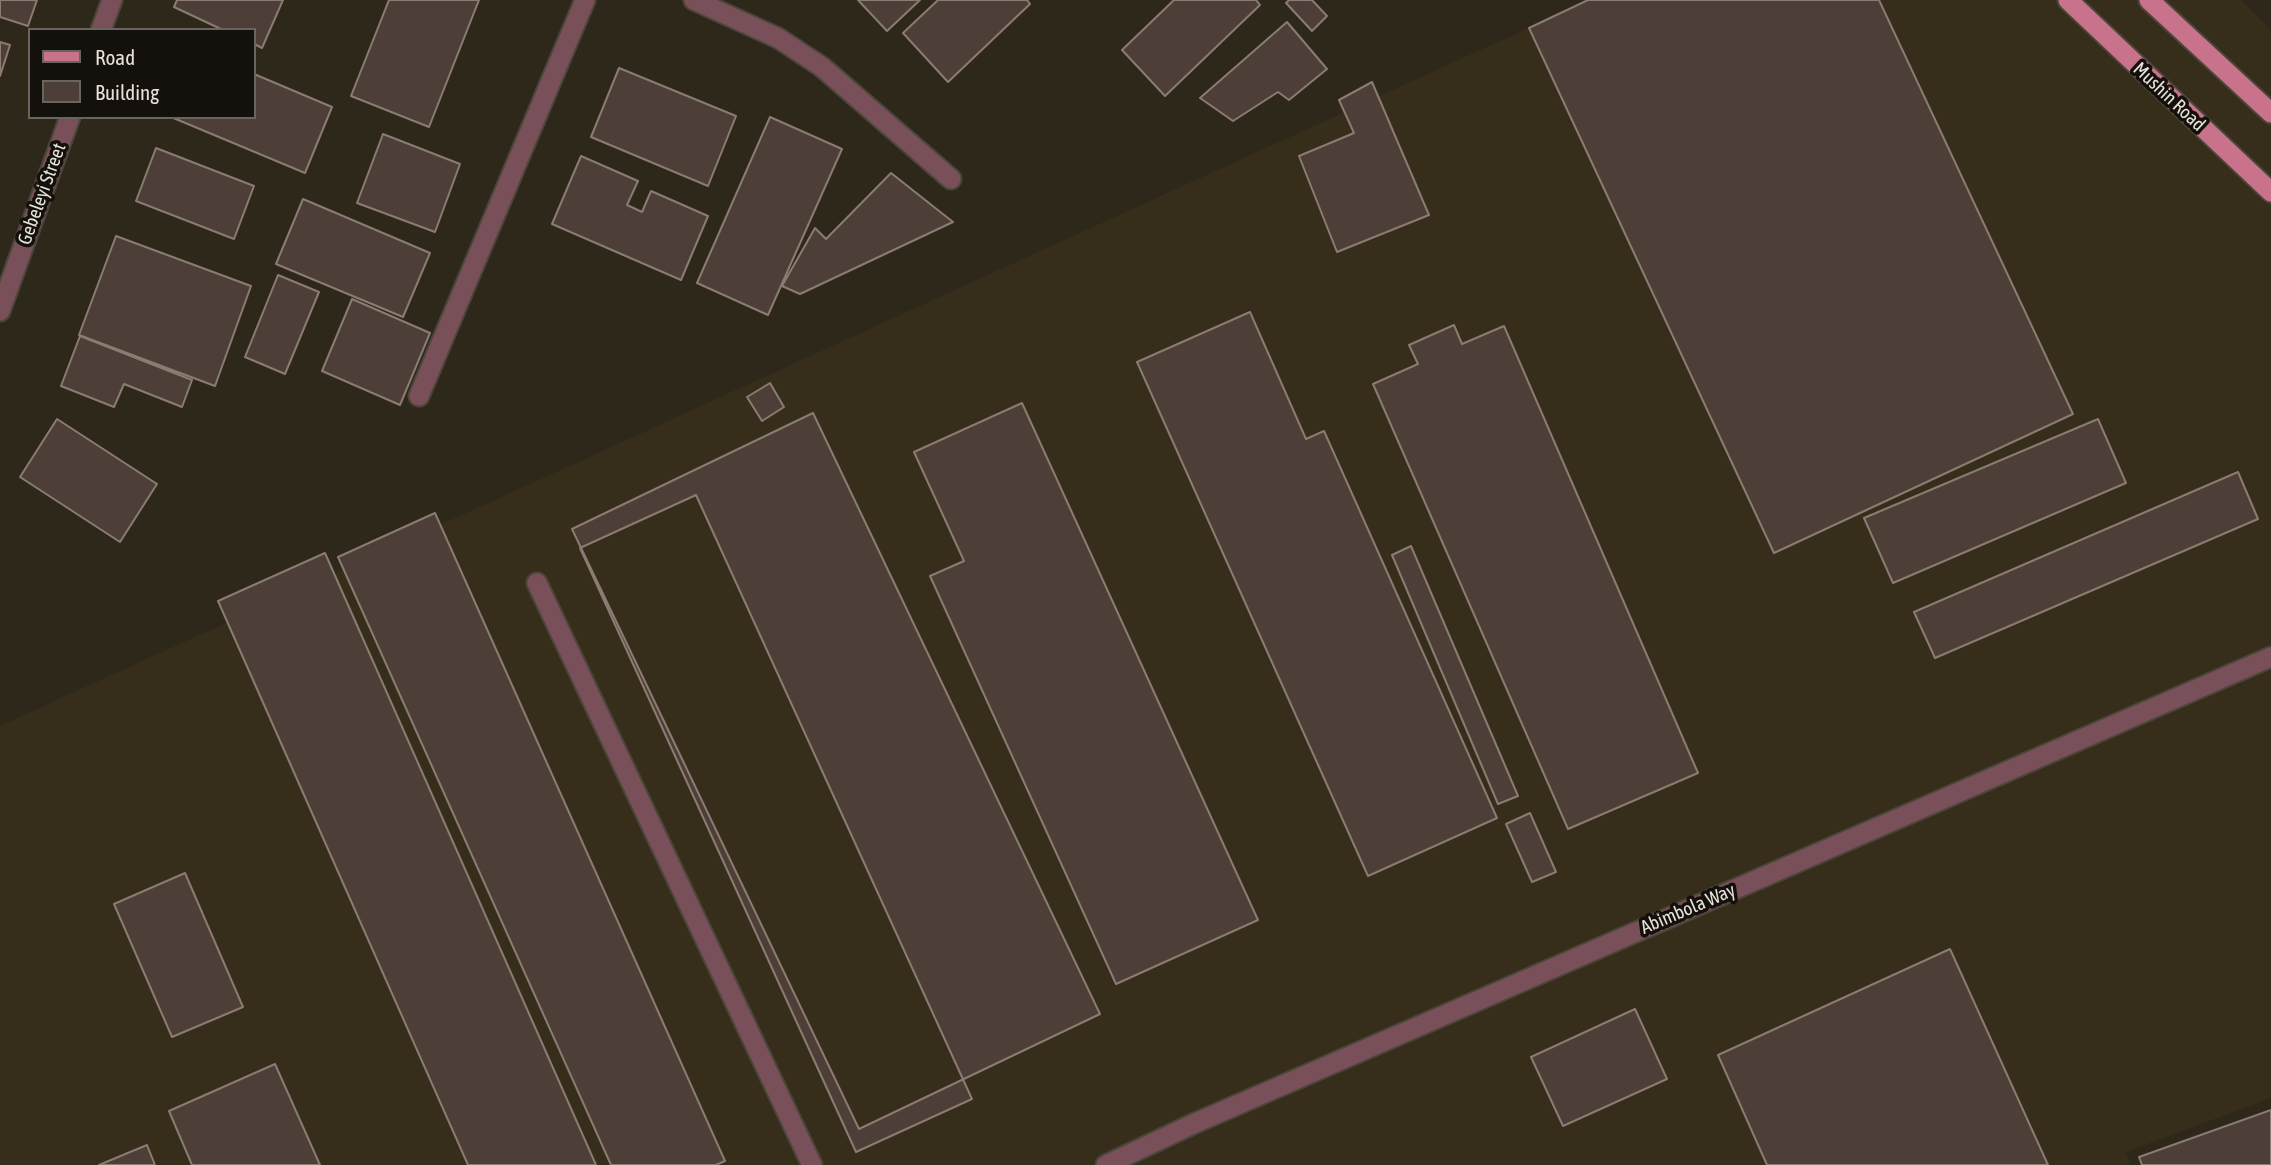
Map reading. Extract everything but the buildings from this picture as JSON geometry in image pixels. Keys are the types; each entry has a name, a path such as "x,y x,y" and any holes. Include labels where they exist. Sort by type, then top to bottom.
{"main road":[{"name":"Mushin Road","path":"2068,0 2271,192"},
{"path":"2149,0 2271,113"}],"street":[{"path":"102,28 112,0"},
{"path":"419,396 585,0"},
{"path":"694,0 778,38 822,67 951,179"},
{"name":"Gebeleyi Street","path":"0,311 69,119"},
{"path":"537,583 812,1165"},
{"name":"Abimbola Way","path":"1106,1165 1206,1118 2271,657"}],"shaded area":[{"path":"1590,0 2241,0 2271,30 2271,1098 2126,1152 2131,1165 0,1165 0,726"}]}
